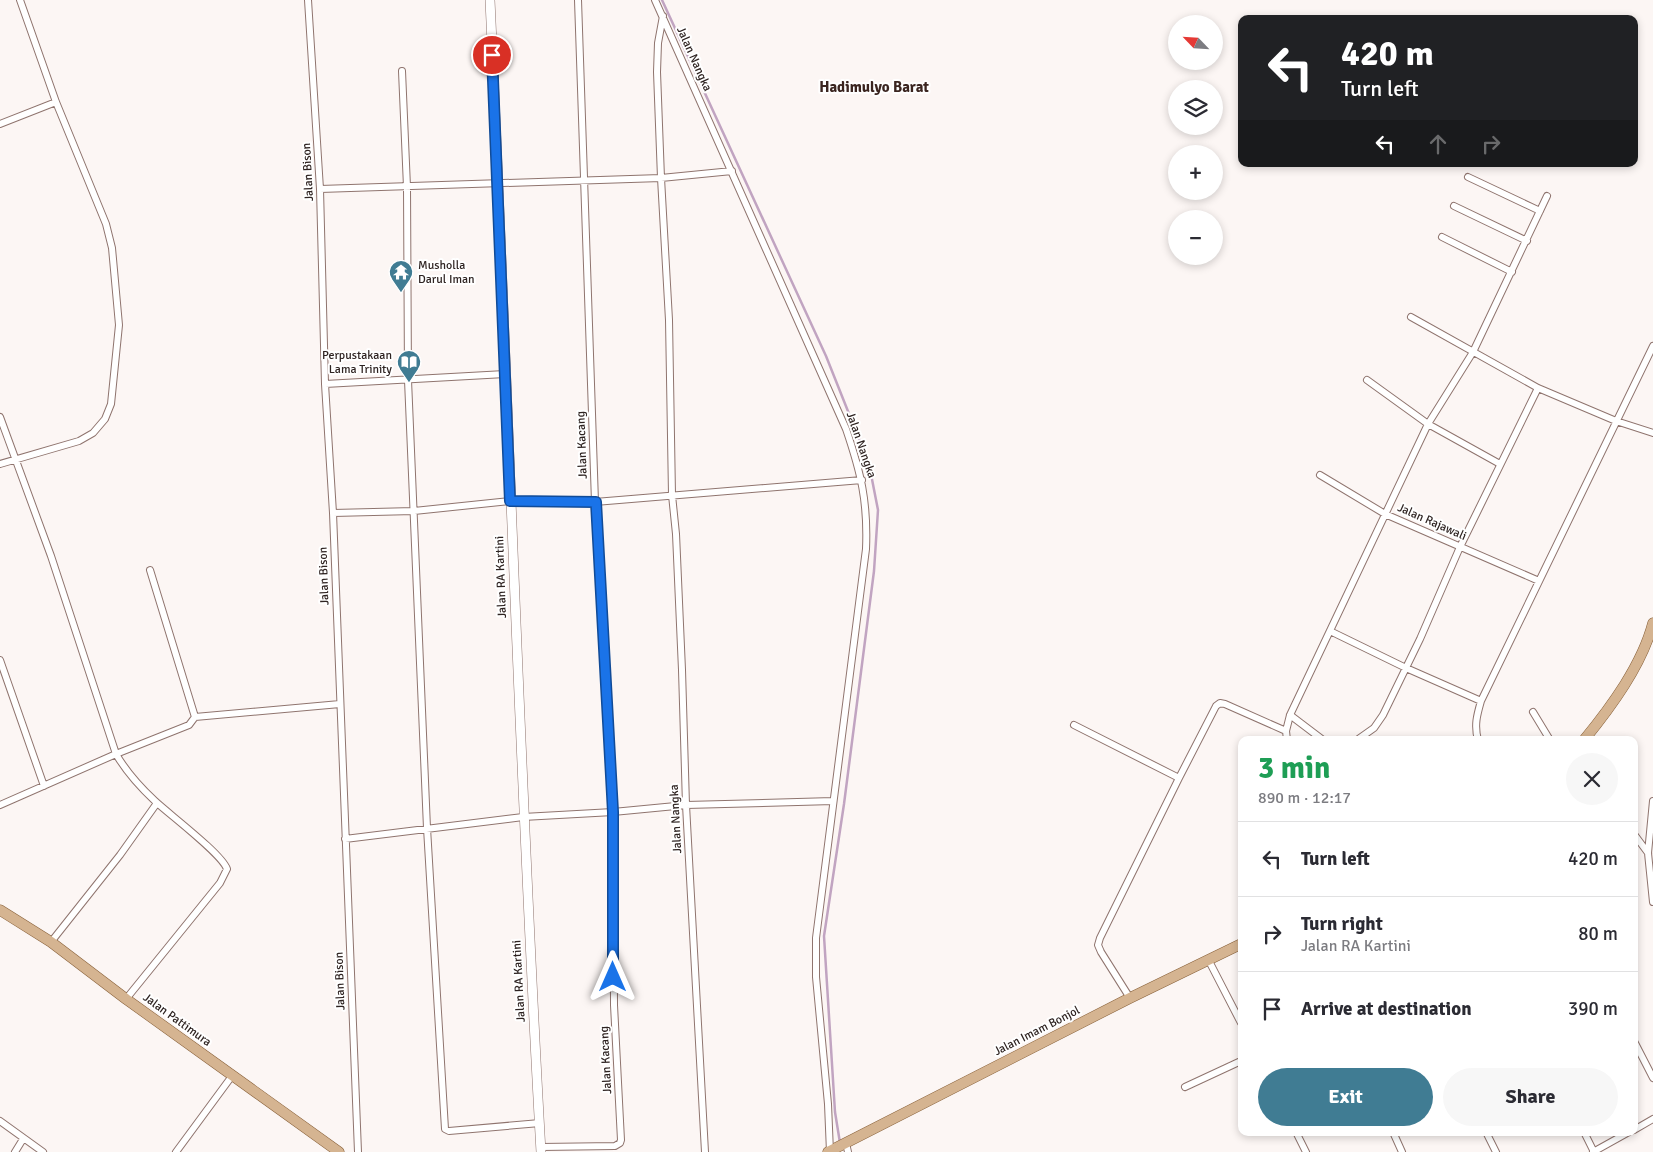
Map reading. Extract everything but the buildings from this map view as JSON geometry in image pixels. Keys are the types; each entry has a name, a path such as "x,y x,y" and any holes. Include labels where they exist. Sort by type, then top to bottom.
{"main road":[{"name":"Jalan RA Kartini","path":"490,0 523,817 541,1150"},
{"path":"1587,736 1616,698 1642,650 1653,623"},
{"name":"Jalan Pattimura","path":"0,912 51,942 126,999 334,1150"},
{"name":"Jalan Imam Bonjol","path":"846,1146 1130,998 1238,946"},
{"path":"829,1152 846,1146"}],"street":[{"path":"0,464 79,441 93,433 105,419 111,404 119,325 112,248 106,224 56,102 20,0"},
{"name":"Jalan Bison","path":"306,0 320,189 325,384 333,513 358,1152"},
{"name":"Jalan Kacang","path":"541,1150 615,1146 621,1140 614,1005 613,812 596,502 578,0"},
{"path":"655,0 663,16"},
{"name":"Jalan Nangka","path":"663,16 846,429 862,480 866,508 866,549 816,938 816,977 828,1104 829,1152"},
{"name":"Jalan Nangka","path":"663,16 658,43 658,62 661,178 669,320 672,495 676,534 686,805 705,1152"},
{"path":"402,71 407,187 408,380 426,828 445,1129 449,1131 540,1123"},
{"path":"0,124 56,102"},
{"path":"320,189 661,178 732,171"},
{"path":"1468,177 1540,211"},
{"path":"1287,736 1290,715 1428,424 1473,352 1548,196"},
{"path":"1454,206 1526,241"},
{"path":"1442,238 1512,272"},
{"path":"1411,317 1538,388 1616,421 1653,433"},
{"path":"1477,736 1475,725 1481,702 1653,346"},
{"path":"325,384 505,374"},
{"path":"1367,380 1428,424 1500,464"},
{"path":"1362,736 1378,723 1406,668 1460,547 1538,388"},
{"path":"0,417 51,556 116,754 134,780 226,864 227,869 220,883 126,999"},
{"name":"Jalan Rajawali","path":"1320,475 1386,514 1539,581"},
{"path":"333,513 414,511 510,501 596,502 672,495 749,491 862,480"},
{"path":"150,570 195,717"},
{"path":"1330,631 1481,702"},
{"path":"0,660 44,786"},
{"path":"1130,998 1101,952 1099,941 1102,930 1216,706 1220,703 1225,704 1286,731"},
{"path":"0,805 116,754 189,725 195,717 340,704"},
{"path":"1533,712 1548,736"},
{"path":"1290,715 1318,736"},
{"path":"1074,725 1179,778"},
{"path":"345,839 523,817 613,812 686,805 834,801"},
{"path":"1653,801 1648,853 1653,902"},
{"path":"51,942 120,855 156,802"},
{"path":"1638,839 1648,853"},
{"path":"1209,961 1238,1017"},
{"path":"1638,1049 1653,1078"},
{"path":"1185,1087 1238,1063"},
{"path":"176,1152 232,1076"},
{"path":"1638,1128 1653,1119"},
{"path":"0,1121 43,1152"},
{"path":"1298,1136 1306,1152"},
{"path":"1395,1136 1402,1152"},
{"path":"1488,1136 1496,1152"},
{"path":"1586,1136 1594,1152 1621,1136"},
{"path":"15,1152 24,1138"}],"waterway":[{"path":"662,0 826,356 869,464 878,510 874,571 844,804 824,936 835,1112 840,1143"}],"place":[{"name":"Musholla Darul Iman","path":"401,293"},
{"name":"Perpustakaan Lama Trinity","path":"409,383"}],"district":[{"name":"Hadimulyo Barat","path":"874,87"}],"route":[{"path":"492,55 510,501 596,502 613,812 613,977"}]}
